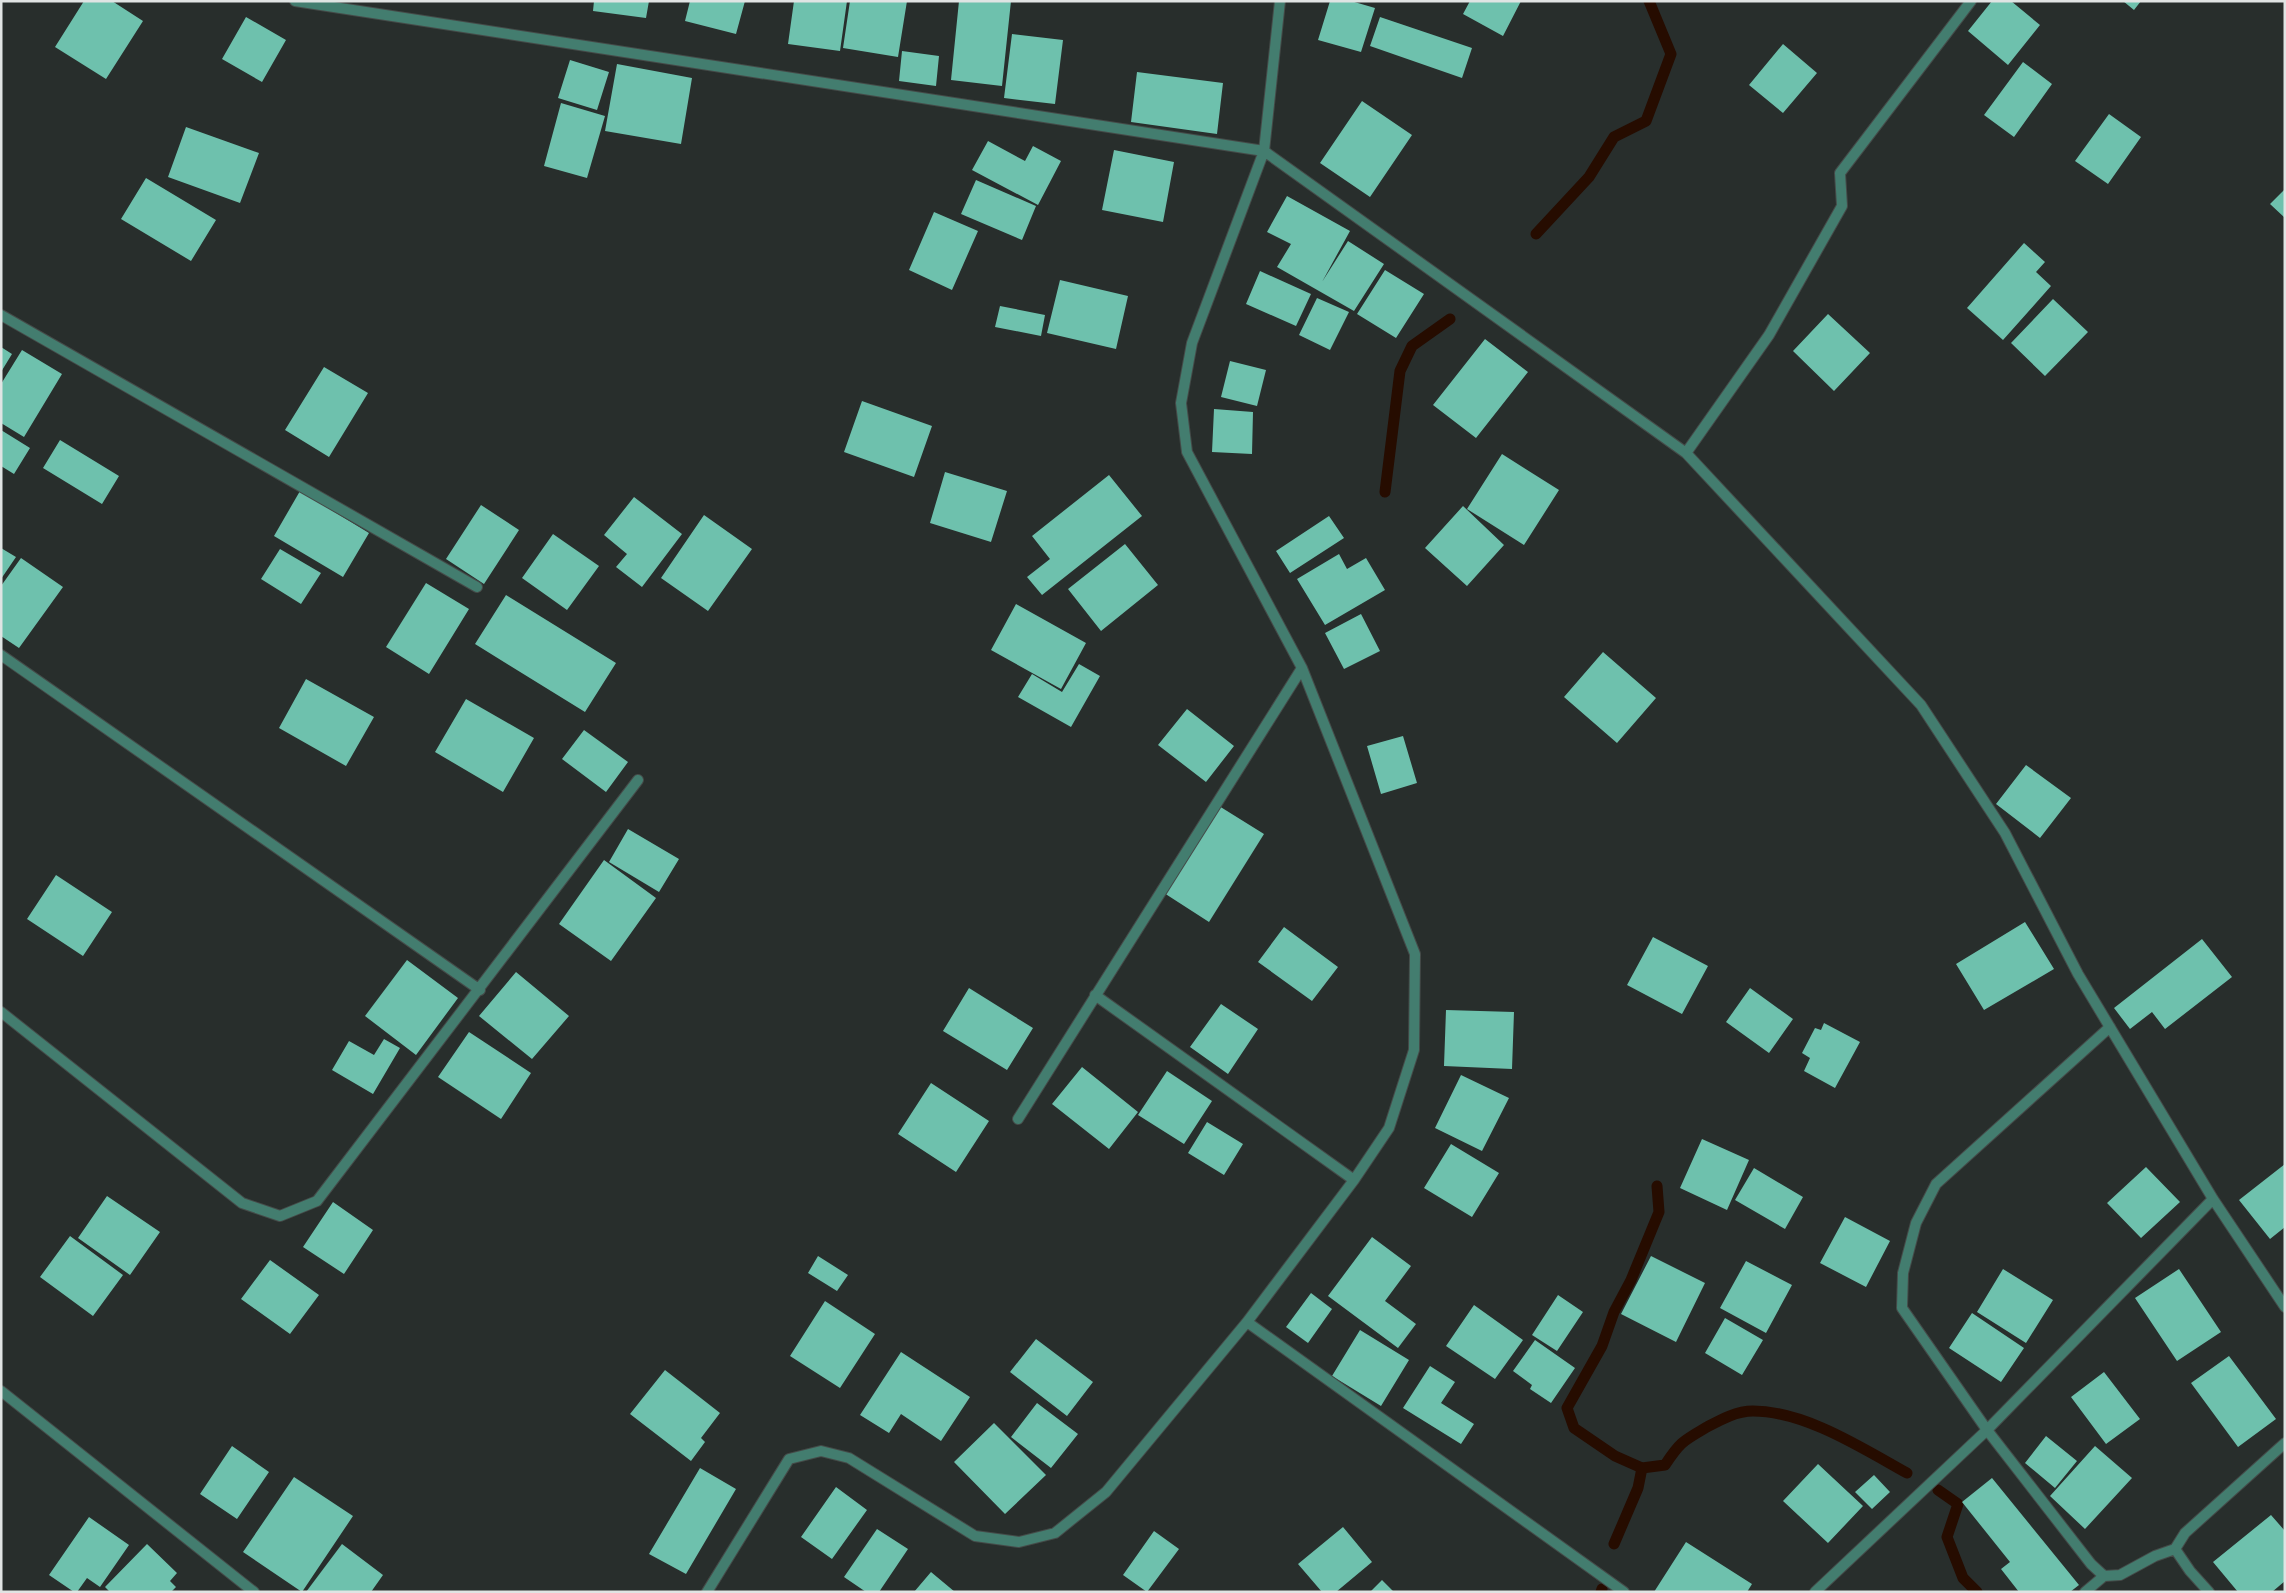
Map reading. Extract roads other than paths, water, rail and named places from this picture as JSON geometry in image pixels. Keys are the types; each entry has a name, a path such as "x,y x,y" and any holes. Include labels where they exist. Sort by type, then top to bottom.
{"street":[{"path":"295,1 1264,150 1686,454 1922,705 2005,833 2078,974 2213,1199 2285,1307"},
{"path":"707,1592 789,1459 821,1451 849,1458 975,1536 1019,1542 1056,1532 1106,1492 1247,1322 1354,1180 1389,1128 1414,1050 1415,954 1302,668 1187,452 1181,403 1192,342 1264,150 1280,1"},
{"path":"1686,454 1768,335 1842,206 1840,173 1971,1"},
{"path":"1,315 477,587"},
{"path":"1,655 480,990"},
{"path":"1018,1119 1302,668"},
{"path":"1,1012 242,1203 280,1216 317,1201 480,990 638,780"},
{"path":"1096,995 1354,1180"},
{"path":"2104,1576 2091,1564 1987,1430 1902,1308 1903,1273 1916,1223 1936,1184 2110,1027"},
{"path":"1815,1592 1987,1430 2213,1199"},
{"path":"1247,1322 1624,1592"},
{"path":"1,1391 254,1592"},
{"path":"2084,1592 2104,1576 2120,1574 2155,1556 2175,1549 2185,1533 2285,1443"},
{"path":"2175,1549 2190,1571 2209,1592"}],"waterway":[{"path":"1536,234 1589,177 1614,137 1646,121 1671,54 1649,1"},
{"path":"1385,492 1400,371 1412,346 1450,319"},
{"path":"1614,1544 1638,1488 1642,1468 1615,1456 1574,1428 1567,1408 1602,1346 1614,1312 1631,1280 1659,1212 1657,1186"},
{"path":"1642,1468 1665,1465 1675,1451 1692,1436 1728,1416 1753,1411 1793,1417 1813,1424 1852,1442 1907,1473"},
{"path":"1938,1490 1958,1504 1947,1537 1963,1578 1977,1592"}]}
